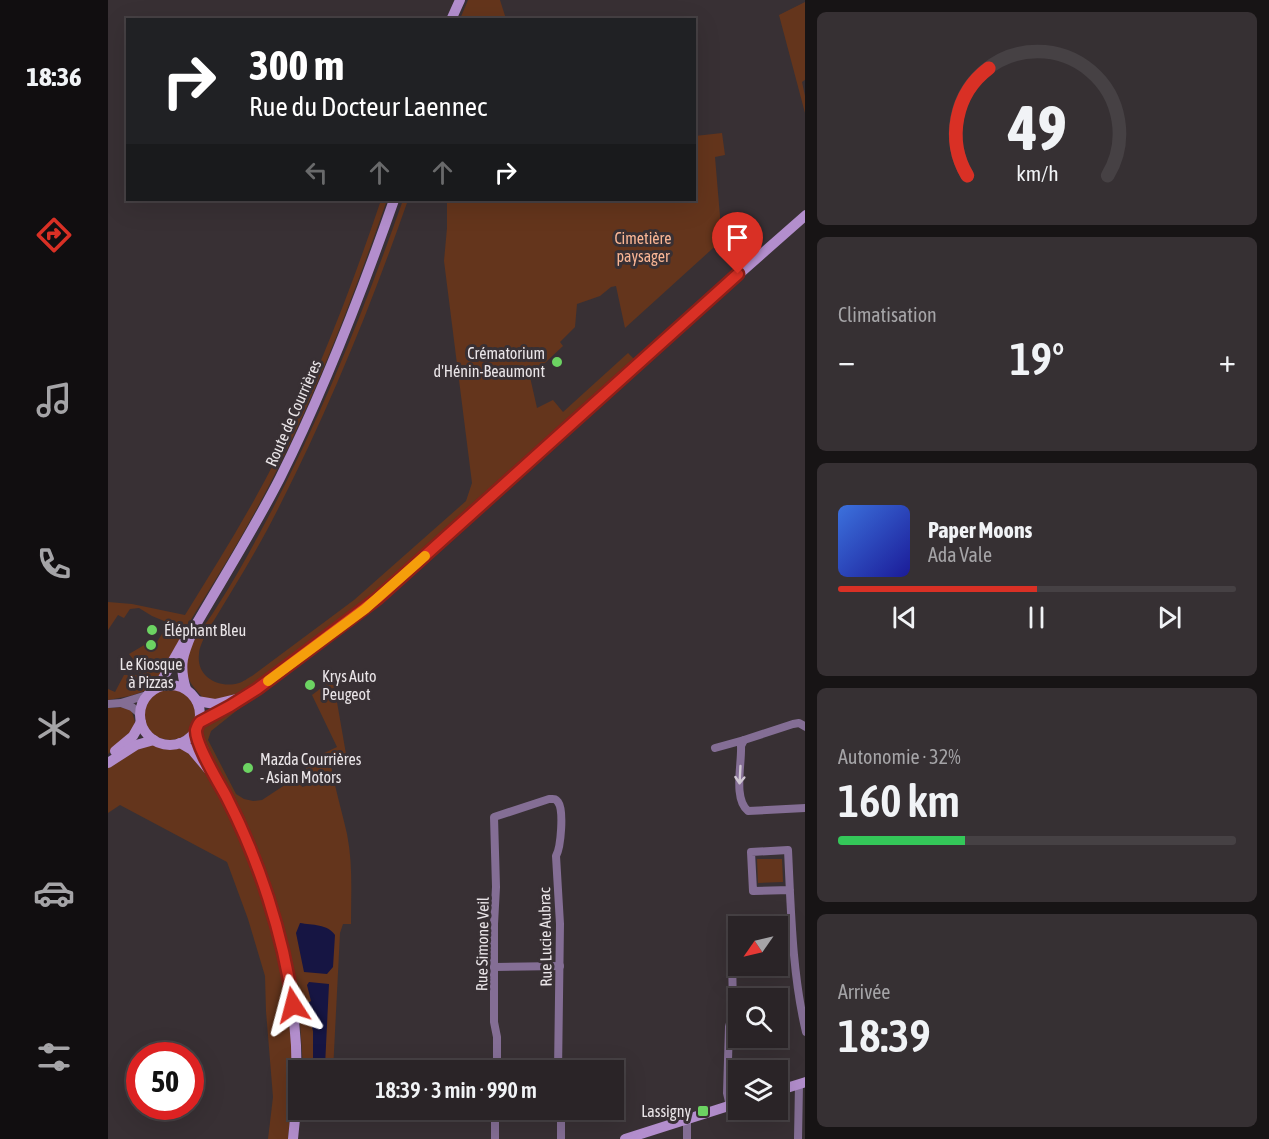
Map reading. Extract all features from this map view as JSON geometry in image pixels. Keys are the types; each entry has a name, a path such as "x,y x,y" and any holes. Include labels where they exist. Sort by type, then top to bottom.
{"main road":[{"path":"451,0 451,18"},
{"path":"452,18 460,0"},
{"name":"Route de Courrières","path":"158,687 245,542 285,468 338,350 394,201"},
{"path":"140,718 146,733 154,740 168,745 180,743 189,738 198,726 245,697 378,598 805,216"},
{"name":"Route de Courrières","path":"186,689 181,665 194,628"},
{"path":"108,757 130,739 140,718 142,704 147,695 158,687 172,684 186,689 197,702 200,711 198,726 214,775 234,811 249,849 266,894 284,954 296,1026 297,1071 293,1139"},
{"path":"197,702 215,704 245,697"},
{"path":"108,763 136,745 154,740"},
{"path":"180,743 192,750 214,775"},
{"path":"625,1139 728,1107"}],"street":[{"path":"108,704 121,703 147,695"},
{"path":"121,703 132,707 140,718"},
{"path":"715,748 793,724 799,723 805,726"},
{"path":"744,740 741,746 740,792 744,807 748,811 805,808"},
{"name":"Rue Simone Veil","path":"497,1060 494,817 549,799 555,799 558,803"},
{"name":"Rue Lucie Aubrac","path":"558,803 561,817 559,850 556,856 560,924 558,1060"},
{"path":"790,890 753,891 751,852 788,850 797,979 805,1026"},
{"path":"495,967 560,966"},
{"path":"728,1095 729,1027 733,1011 732,976"},
{"path":"798,1139 802,1083"},
{"path":"495,1120 495,1139"},
{"path":"561,1120 561,1139"},
{"path":"687,1120 690,1138"}],"green space":[{"path":"468,0 500,0 506,18 460,18"},
{"path":"805,2 805,80 802,82 805,113 779,15"},
{"name":"Cimetière paysager","path":"722,133 725,155 715,157 722,240 625,328 616,286 611,287 600,296 577,304 575,327 560,342 563,346 530,377 537,408 553,400 563,412 628,353 635,360 383,589 339,625 241,694 223,700 204,699 187,674 185,668 187,655 246,558 291,472 327,396 403,201 408,201 379,279 315,433 270,525 201,644 199,662 201,669 205,675 217,683 241,682 252,676 354,600 466,501 472,483 444,261 447,201 696,201 696,136"},
{"path":"381,201 387,201 338,334 295,432 260,503 192,618 159,682 141,692 108,700 108,689 115,692 124,675 140,675 139,672 126,671 133,659 129,654 146,644 153,648 169,623 139,608 130,609 124,618 118,615 108,630 108,602 132,604 185,615 232,539 275,461 333,332"},
{"path":"333,679 346,754 331,765 349,845 351,879 351,924 343,924 340,933 334,1060 302,1060 300,1023 291,960 279,917 249,837 201,734 205,721 250,700 211,731 208,740 236,794 244,799 262,800 300,775 302,787 309,785 305,762 337,747 312,695"},
{"path":"170,688 180,690 188,696 194,704 196,714 194,724 188,732 180,738 170,740 160,738 152,732 146,724 144,714 146,704 152,696 160,690"},
{"path":"127,707 132,712 135,722 128,737 108,754 108,708"},
{"path":"150,744 162,748 185,749 207,772 220,792 240,836 274,936 286,989 293,1060 288,1060 288,1139 268,1139 273,1097 265,976 248,919 227,862 120,805 108,813 108,766 137,748"},
{"path":"757,859 782,859 783,882 758,883"}],"shaded area":[{"path":"300,923 324,927 335,935 333,967 327,974 304,972 296,933"},
{"path":"309,982 329,984 325,1060 313,1060 313,1031 306,1004 311,1001 307,985"}],"slow traffic":[{"path":"268,681 365,609 425,556"}],"place":[{"name":"Crématorium d'Hénin-Beaumont","path":"557,362"},
{"name":"Éléphant Bleu","path":"152,630"},
{"name":"Le Kiosque à Pizzas","path":"151,645"},
{"name":"Krys Auto Peugeot","path":"310,685"},
{"name":"Mazda Courrières - Asian Motors","path":"248,768"},
{"name":"Lassigny","path":"703,1111"}],"route":[{"path":"293,1005 284,954 266,894 234,811 201,745 196,731 200,722 257,689 378,598 738,274"}]}
